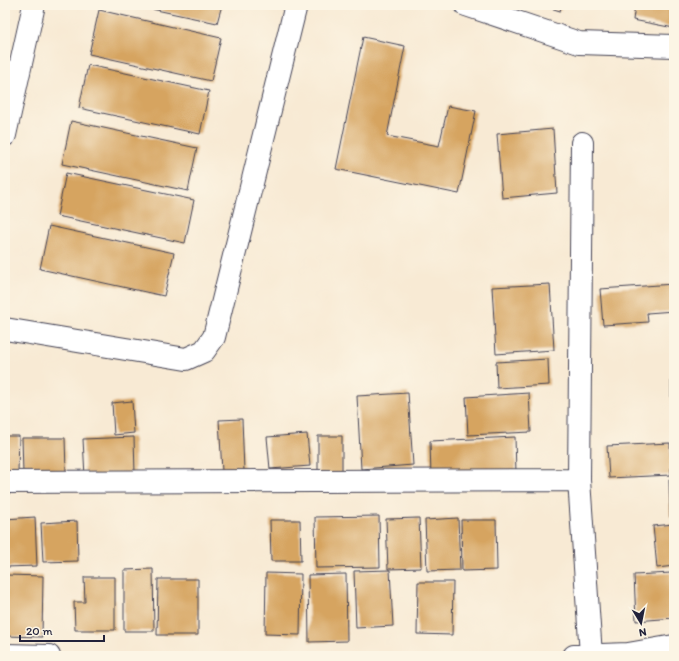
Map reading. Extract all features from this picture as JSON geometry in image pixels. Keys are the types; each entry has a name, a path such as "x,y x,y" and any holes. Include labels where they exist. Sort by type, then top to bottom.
{"street":[{"path":"5,135 34,5"},
{"path":"5,329 186,359 204,351 214,337 296,5"},
{"path":"466,5 579,42 674,46"},
{"path":"582,143 579,480 582,656 628,655 674,646"},
{"path":"5,482 579,480"},
{"path":"5,655 49,656"}],"building":[{"path":"133,5 222,5 217,23"},
{"path":"541,5 562,5 560,11"},
{"path":"635,5 674,5 674,28 633,20"},
{"path":"99,10 221,38 211,81 89,54"},
{"path":"363,37 405,46 387,136 439,146 448,106 476,111 459,194 336,169"},
{"path":"88,65 209,91 200,134 79,108"},
{"path":"71,121 197,148 188,191 62,164"},
{"path":"553,129 557,193 502,198 497,134"},
{"path":"66,173 194,200 185,243 57,216"},
{"path":"49,226 174,253 164,296 40,269"},
{"path":"550,284 554,350 496,354 492,287"},
{"path":"674,284 674,311 647,313 648,322 603,325 600,289"},
{"path":"548,359 549,385 497,388 496,362"},
{"path":"671,366 674,366 674,399 671,399"},
{"path":"408,393 413,465 361,469 357,396"},
{"path":"529,393 531,432 468,435 466,397"},
{"path":"132,401 134,433 114,435 112,403"},
{"path":"242,419 244,471 222,471 219,420"},
{"path":"307,434 310,466 270,469 267,437"},
{"path":"5,436 19,436 18,471 5,471"},
{"path":"318,436 342,436 342,474 318,474"},
{"path":"134,437 135,474 85,477 83,439"},
{"path":"515,437 516,473 431,477 430,441"},
{"path":"22,438 65,438 66,472 23,473"},
{"path":"670,443 671,475 609,478 607,446"},
{"path":"669,479 674,479 674,517 670,517"},
{"path":"379,516 380,567 316,568 315,517"},
{"path":"35,517 37,566 5,567 5,519"},
{"path":"419,518 421,568 388,569 386,519"},
{"path":"458,518 460,570 427,571 425,520"},
{"path":"270,520 300,520 301,561 271,561"},
{"path":"461,520 496,520 497,570 462,571"},
{"path":"77,521 78,561 43,562 41,523"},
{"path":"674,524 674,566 657,568 653,526"},
{"path":"153,569 154,631 124,631 124,570"},
{"path":"390,570 393,626 356,628 354,571"},
{"path":"266,573 301,574 300,635 265,634"},
{"path":"671,573 674,618 636,621 634,575"},
{"path":"346,574 347,641 309,642 308,575"},
{"path":"6,575 43,576 42,637 5,636"},
{"path":"84,577 115,577 115,630 75,630 74,602 85,602"},
{"path":"158,579 198,579 198,635 157,635"},
{"path":"418,582 453,582 452,635 417,634"}]}
